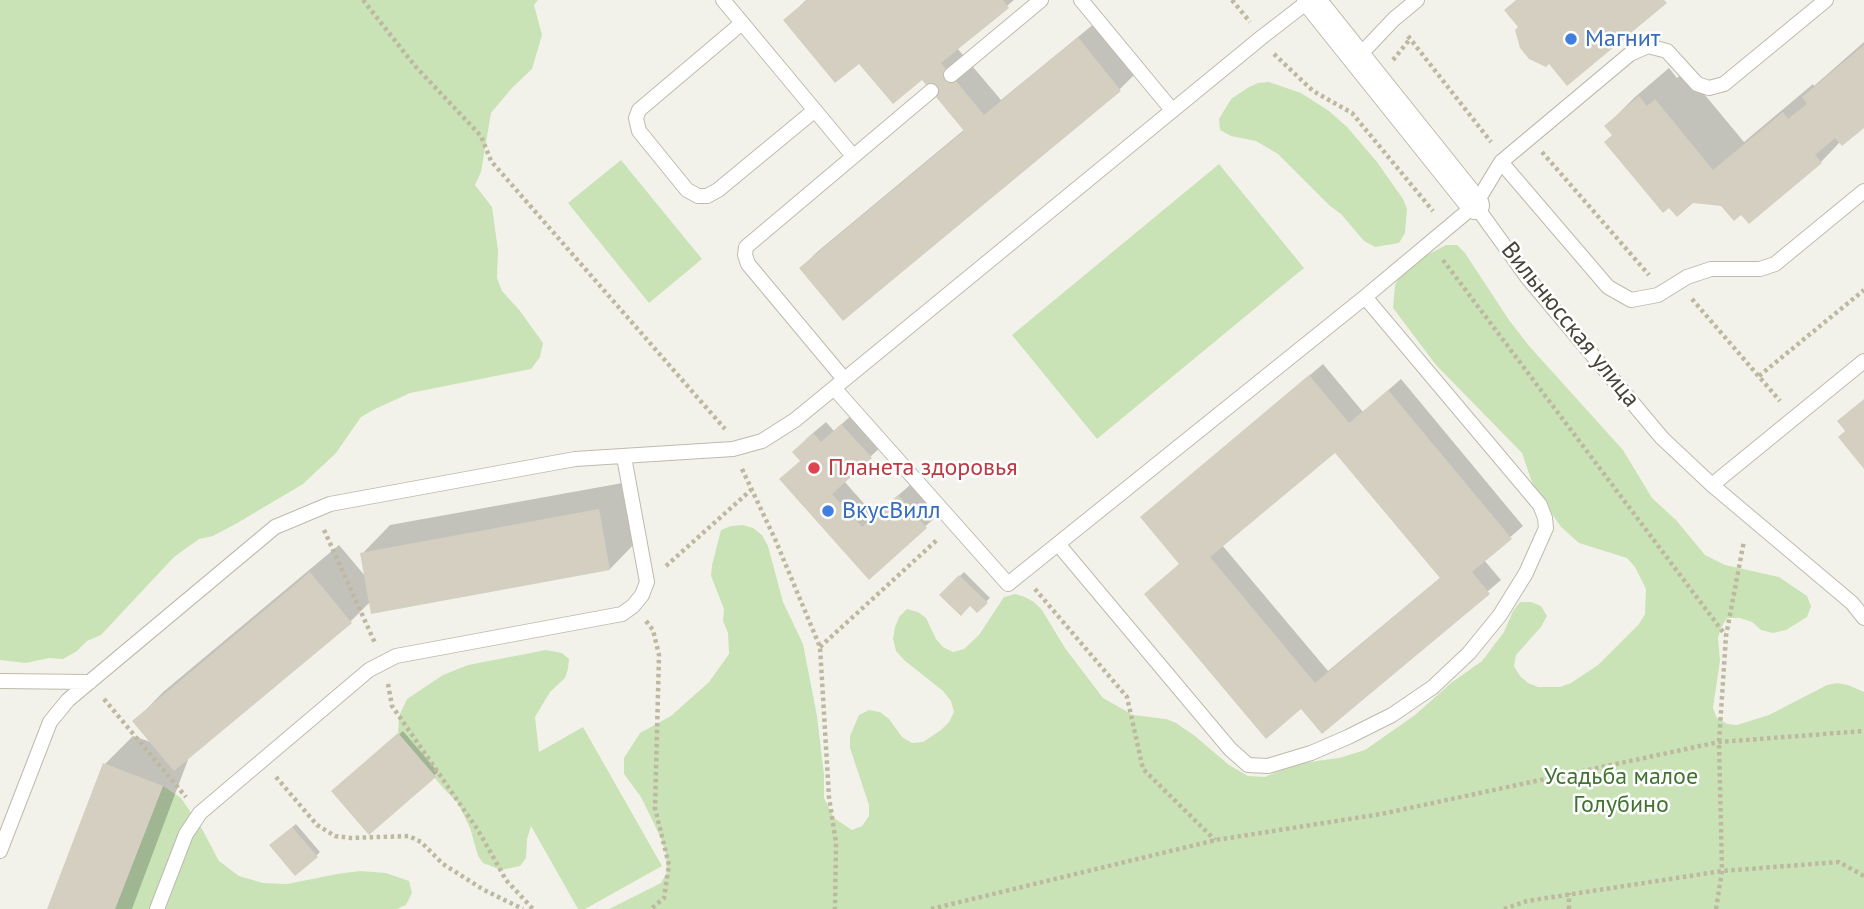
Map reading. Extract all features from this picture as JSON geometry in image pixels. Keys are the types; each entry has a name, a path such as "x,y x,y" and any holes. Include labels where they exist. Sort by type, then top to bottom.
{"street":[{"name":"Вильнюсская улица","path":"1310,0 1475,205"}],"lane":[{"path":"723,0 853,156"},
{"path":"951,75 1041,0"},
{"path":"1081,0 1172,110"},
{"path":"0,851 50,722 68,700 275,527 330,504 575,459 733,449 762,442 839,384 1310,0"},
{"path":"1357,58 1394,19 1417,0"},
{"path":"931,91 753,239 745,255 748,264 839,384 1007,584 1366,297 1475,205 1501,162 1630,54 1648,47 1667,51 1697,84 1709,88 1724,84 1826,0"},
{"path":"742,23 639,110 636,118 639,131 687,190 698,196 707,196 718,190 815,110"},
{"path":"1501,162 1608,286 1631,300 1658,295 1687,277 1711,269 1760,269 1775,264 1864,191"},
{"name":"Вильнюсская улица","path":"1475,205 1527,277 1662,438 1712,485 1852,603 1864,618"},
{"path":"1058,544 1230,749 1248,765 1268,766 1348,737 1392,715 1433,687 1469,653 1500,615 1526,573 1546,528 1545,518 1540,505 1366,297"},
{"path":"1712,485 1864,361"},
{"path":"157,909 186,834 200,813 369,670 396,656 622,614 633,606 642,595 647,582 624,457"},
{"path":"0,681 90,682"}],"path":[{"path":"363,0 415,66 481,136 491,160 723,426 775,539 820,647 829,797 836,844 835,909"},
{"path":"1232,0 1273,53 1313,91 1352,113 1447,228"},
{"path":"1429,243 1726,636"},
{"path":"1678,282 1795,417"},
{"path":"1759,376 1864,290"},
{"path":"647,582 698,540 751,490"},
{"path":"315,510 384,662 392,706 478,830 506,880 533,909"},
{"path":"1716,909 1722,871 1719,742 1726,636 1748,516"},
{"path":"820,647 954,524"},
{"path":"1021,573 1127,698 1143,769 1216,840"},
{"path":"633,606 653,630 659,655 655,808 669,865 664,898 651,909"},
{"path":"90,682 200,813"},
{"path":"930,909 1216,840 1381,814 1719,742 1864,731"},
{"path":"262,760 317,825 335,836 409,836 421,842 443,864 484,890 523,909"},
{"path":"1504,909 1527,901 1569,893 1722,871 1839,862 1864,876"},
{"path":"1569,893 1569,909"},
{"path":"1527,901 1529,909"}],"green space":[{"path":"0,0 538,0 534,5 542,35 532,69 491,113 481,172 475,185 492,207 498,250 497,278 502,291 543,343 540,357 531,369 410,393 361,417 336,453 303,484 213,536 199,539 174,557 101,635 87,641 63,659 49,658 26,663 0,660"},
{"path":"1269,82 1301,93 1329,111 1347,127 1377,162 1407,209 1405,233 1399,243 1375,247 1364,241 1341,214 1278,154 1256,141 1231,136 1220,130 1219,119 1231,99 1249,87"},
{"path":"621,160 702,259 649,303 568,203"},
{"path":"1219,164 1304,268 1097,439 1012,335"},
{"name":"Усадьба малое Голубино","path":"1446,245 1457,245 1465,253 1530,347 1623,450 1652,498 1676,520 1705,555 1725,565 1779,577 1807,596 1811,606 1807,617 1786,630 1773,633 1761,630 1752,622 1740,618 1727,618 1718,638 1720,661 1713,708 1717,718 1727,724 1737,725 1769,715 1827,685 1848,685 1864,692 1864,909 609,909 661,883 667,872 661,838 641,797 624,774 624,758 640,733 671,716 709,682 729,654 728,633 723,621 724,609 711,576 721,530 731,526 753,528 762,535 768,546 783,602 803,644 817,716 824,798 834,818 852,830 862,826 869,816 869,805 850,748 850,736 859,715 869,710 880,712 889,719 902,737 912,743 923,742 941,730 954,712 951,701 943,691 896,651 893,639 895,627 899,617 907,609 926,618 936,639 943,647 953,652 964,649 979,635 1004,597 1015,594 1025,597 1042,610 1065,648 1103,698 1133,715 1166,719 1176,723 1229,765 1248,776 1265,777 1295,764 1339,758 1365,750 1415,715 1451,683 1482,661 1504,632 1520,602 1541,606 1547,616 1541,627 1516,655 1514,666 1528,683 1538,687 1560,687 1598,665 1639,624 1645,614 1646,589 1635,567 1627,558 1579,543 1561,527 1534,488 1522,453 1436,365 1393,308 1395,285 1400,275 1416,261"},
{"path":"546,650 562,653 569,659 565,678 550,692 535,717 539,752 583,727 662,866 585,909 578,909 531,826 526,858 520,866 501,870 483,863 458,803 398,733 399,716 407,699 443,675 468,665"},
{"path":"163,786 181,798 219,861 239,876 263,883 287,884 360,871 386,873 409,881 412,893 406,905 397,909 115,909"}],"building":[{"path":"807,0 1003,0 1009,8 941,63 984,115 1078,37 1121,91 843,321 799,268 964,131 922,80 893,104 859,64 835,83 783,20"},
{"name":"Магнит","path":"1516,0 1664,0 1667,3 1567,86 1549,64 1546,67 1529,59 1520,48 1515,30 1518,27 1504,10"},
{"path":"1864,45 1864,128 1842,146 1835,138 1815,155 1822,163 1749,224 1741,215 1734,221 1721,206 1693,203 1677,217 1669,208 1663,213 1604,142 1612,135 1604,126 1639,96 1647,106 1655,99 1713,170 1783,112 1788,119 1807,104 1802,97"},
{"path":"1309,375 1349,423 1388,390 1512,539 1472,572 1490,594 1322,734 1301,709 1266,739 1144,594 1179,564 1140,517","holes":["1335,453 1440,578 1315,683 1210,557"]},
{"path":"1864,399 1864,469 1838,437 1845,431 1837,421"},
{"name":"ВкусВилл","path":"841,424 872,458 832,494 862,527 898,495 927,528 869,580 779,479 800,461 792,452 813,433 821,442"},
{"path":"599,509 610,570 371,614 360,553"},
{"path":"310,572 352,623 174,771 132,721"},
{"path":"959,575 988,603 977,613 970,606 961,616 939,595"},
{"path":"398,733 436,777 369,835 331,791"},
{"path":"103,763 163,786 115,909 47,909"},
{"path":"292,827 318,857 295,876 269,845"}],"place":[{"name":"Магнит","path":"1571,39"},
{"name":"Планета здоровья","path":"814,468"},
{"name":"ВкусВилл","path":"828,511"}]}
